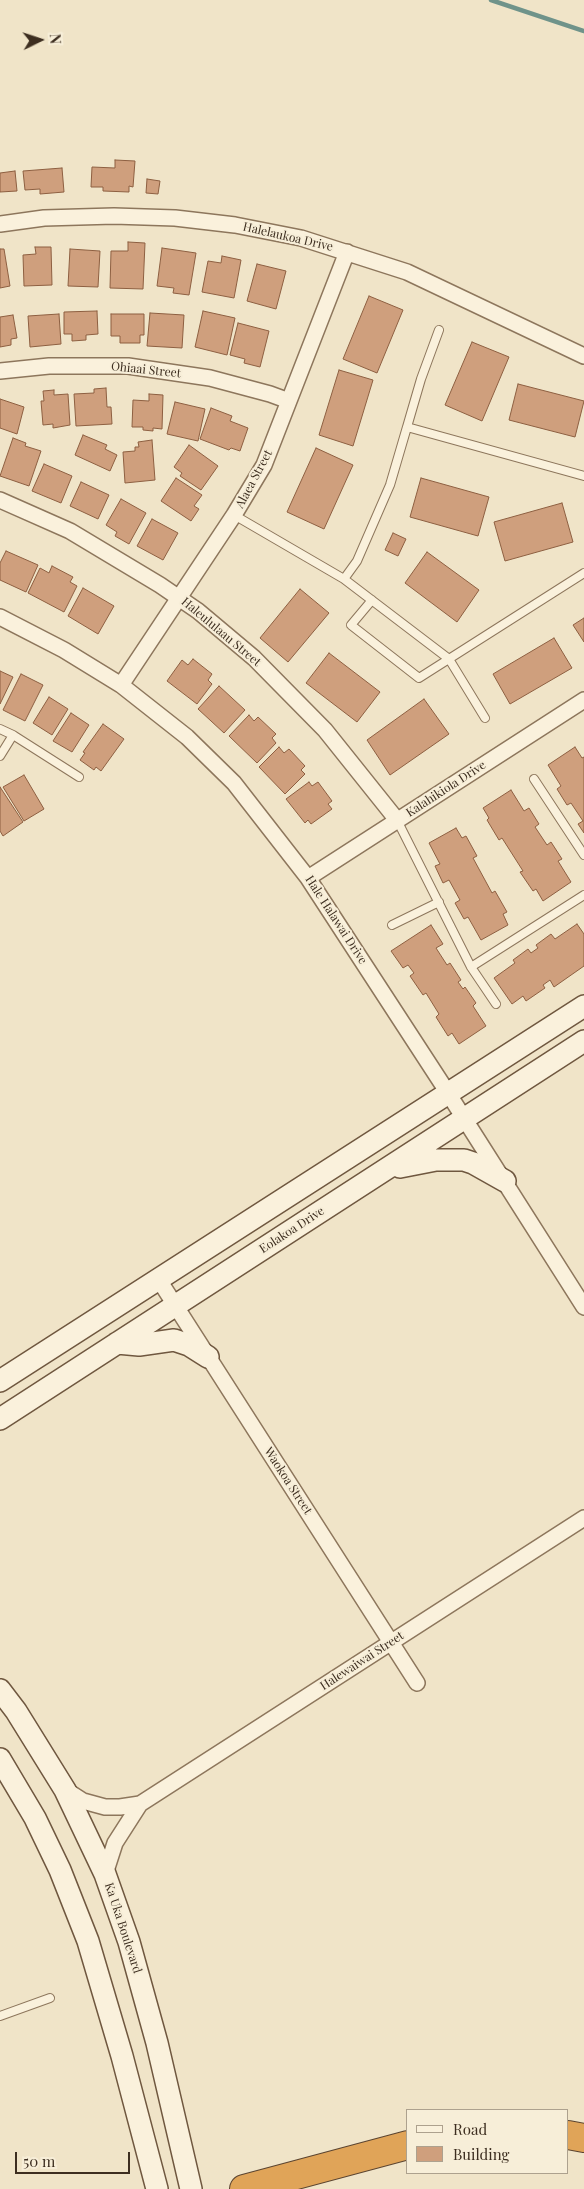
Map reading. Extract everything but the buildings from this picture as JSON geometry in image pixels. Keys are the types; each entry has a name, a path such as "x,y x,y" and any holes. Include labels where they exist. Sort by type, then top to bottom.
{"highway":[{"path":"569,2134 584,2138"},
{"path":"244,2189 406,2146"}],"street":[{"name":"Halelaukoa Drive","path":"0,224 44,218 114,216 175,218 235,225 301,238 407,272 584,356"},
{"name":"Alaea Street","path":"121,685 234,515 264,465 347,252"},
{"name":"Ohiaai Street","path":"0,371 49,366 128,366 210,378 289,401"},
{"name":"Haleululaau Street","path":"0,500 70,531 179,597 254,658 325,730 397,820"},
{"name":"Hale Halawai Drive","path":"0,617 64,650 121,685 187,737 234,783 308,878 505,1181 584,1307"},
{"name":"Kalahikiola Drive","path":"308,878 584,700"},
{"path":"0,1381 584,1006"},
{"name":"Eolakoa Drive","path":"0,1419 584,1041"},
{"path":"385,1171 426,1161 452,1159 473,1163 505,1181"},
{"name":"Waokoa Street","path":"159,1280 416,1683"},
{"path":"117,1343 139,1345 174,1340 189,1345 208,1357"},
{"name":"Halewaiwai Street","path":"105,1874 115,1843 140,1804 584,1518"},
{"name":"Ka Uka Boulevard","path":"0,1690 20,1718 65,1790 105,1874 129,1942 145,2000 191,2189"},
{"path":"0,1759 35,1818 60,1870 88,1941 122,2056 156,2189"},
{"name":"Halewaiwai Street","path":"65,1790 83,1801 106,1807 140,1804"}],"lane":[{"path":"344,578 356,561 390,485 421,379 439,330"},
{"path":"407,427 584,476"},
{"path":"234,515 344,578 449,659 485,718"},
{"path":"372,600 351,625 419,678 584,573"},
{"path":"0,729 13,735 79,777"},
{"path":"0,756 13,735"},
{"path":"534,779 584,855"},
{"path":"397,820 471,968 496,1004"},
{"path":"471,968 584,895"},
{"path":"392,925 439,902"},
{"path":"0,2016 50,1998"}],"waterway":[{"path":"491,0 584,31"}]}
